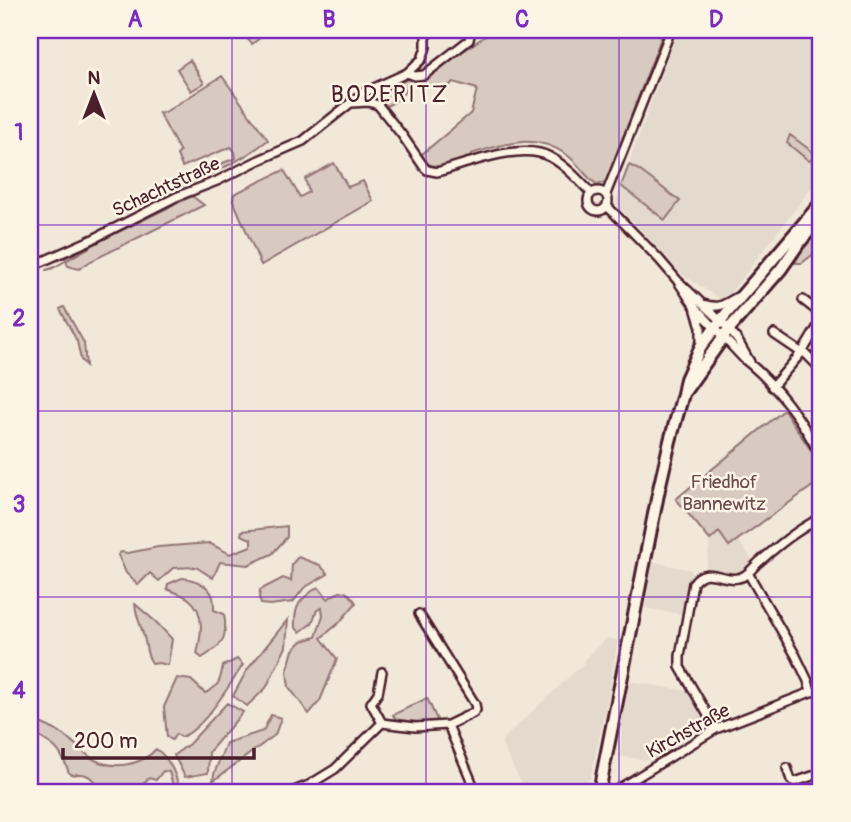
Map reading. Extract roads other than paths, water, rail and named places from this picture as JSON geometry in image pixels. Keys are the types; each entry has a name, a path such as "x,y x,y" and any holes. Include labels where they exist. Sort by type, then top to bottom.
{"main road":[{"path":"683,394 746,291 821,203"},
{"path":"599,792 659,489 686,379 701,346 774,279 821,217"}],"street":[{"path":"407,73 422,59 426,47 424,30"},
{"name":"Schachtstraße","path":"32,266 176,197 218,181 303,141 363,93 407,73 425,75 469,40 471,30"},
{"path":"606,194 598,191 591,193 587,199 592,210 600,211 607,206 606,194 671,30"},
{"path":"379,86 376,92 378,105 424,167 437,172 505,153 536,151 558,162 591,193"},
{"path":"350,103 369,102 378,105"},
{"path":"607,206 659,259 722,329 744,359 772,387 802,424 821,458"},
{"path":"30,254 32,266"},
{"path":"698,305 722,306 746,291"},
{"path":"803,300 821,314"},
{"path":"698,305 701,346"},
{"path":"772,387 803,352 821,321"},
{"path":"774,334 803,352 821,369"},
{"path":"716,729 680,667 693,583 704,573 737,579 748,573 804,526 821,518"},
{"path":"748,573 796,656 811,692"},
{"path":"382,723 415,727 448,725 476,710 475,704 419,614"},
{"path":"382,672 378,693 371,703 382,723"},
{"name":"Kirchstraße","path":"613,792 716,729 821,690"},
{"path":"291,792 309,785 335,769 382,723"},
{"path":"448,725 476,792"},
{"path":"787,768 791,780 795,782 821,773"},
{"path":"630,782 634,792"}],"waterway":[{"path":"158,210 271,159"},
{"path":"46,270 125,227"}],"district":[{"name":"BODERITZ","path":"390,94"}],"park label":[{"name":"Friedhof Bannewitz","path":"724,493"}]}
